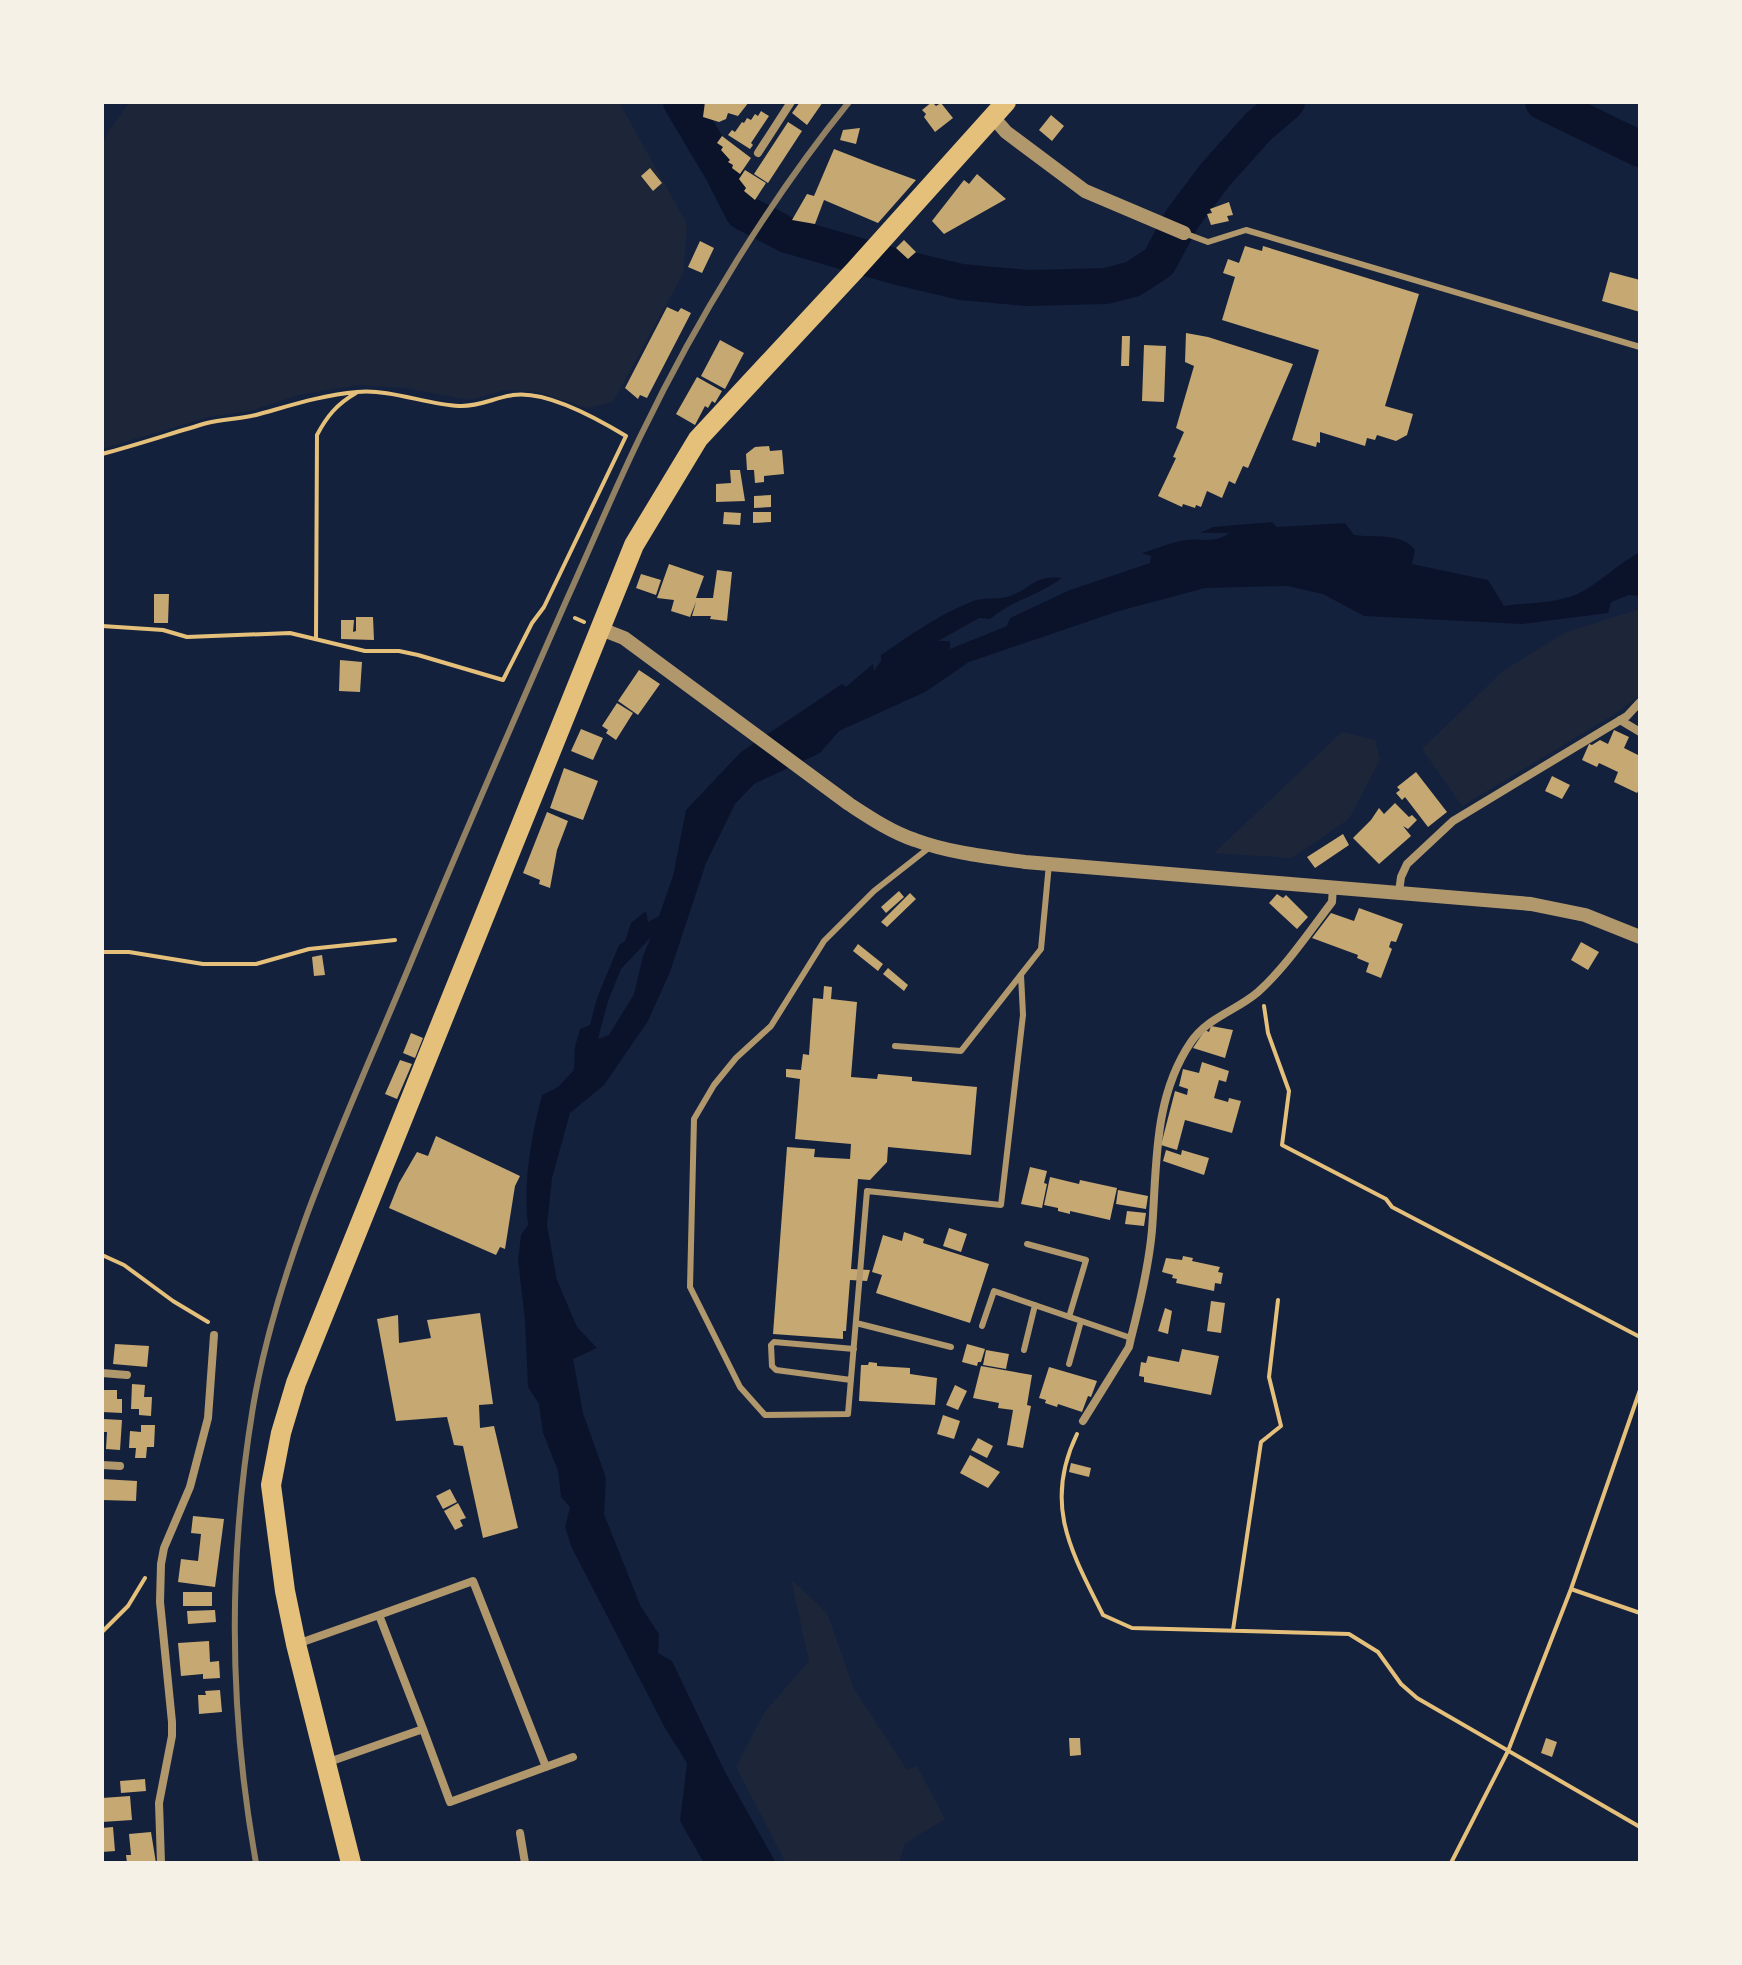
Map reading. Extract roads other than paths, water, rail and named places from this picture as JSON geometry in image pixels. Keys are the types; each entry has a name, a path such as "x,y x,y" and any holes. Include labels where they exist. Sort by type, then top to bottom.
{"highway":[{"path":"351,1863 296,1644 285,1591 271,1485 281,1433 296,1383 634,545 698,439 999,110"}],"street":[{"path":"758,153 791,102"},
{"path":"999,110 1006,132 1085,191 1184,233"},
{"path":"601,629 624,638 849,804 914,840 967,854 1049,864 1531,904 1585,915 1640,937"},
{"path":"1399,892 1407,864 1453,821 1620,720 1640,702"},
{"path":"1620,720 1640,732"},
{"path":"1083,1421 1129,1347 1152,1234 1160,1118 1174,1074 1189,1044 1204,1025 1239,1007 1263,988 1332,902 1333,887"},
{"path":"161,1863 159,1803 172,1736 160,1602 161,1564 164,1548 190,1487 208,1418 214,1335"},
{"path":"102,1373 127,1375"},
{"path":"102,1465 120,1466"},
{"path":"296,1644 473,1581 546,1767"},
{"path":"379,1615 450,1802 573,1757"},
{"path":"325,1764 423,1729"},
{"path":"520,1833 525,1863"}],"lane":[{"path":"1184,233 1208,242 1246,230 1640,347"},
{"path":"933,845 874,891 824,941 771,1026 736,1058 714,1085 694,1119 690,1287 740,1387 765,1415 848,1414 867,1191 1001,1205 1023,1015 1021,975"},
{"path":"895,1046 961,1051 1041,949 1049,864"},
{"path":"1027,1244 1086,1260 1069,1317"},
{"path":"982,1326 994,1291 1131,1338"},
{"path":"1024,1350 1035,1305"},
{"path":"1069,1364 1081,1321"},
{"path":"856,1323 951,1347"},
{"path":"851,1380 776,1370 772,1366 771,1345 774,1342 854,1349"}],"waterway":[{"path":"681,102 743,212 787,235 894,266 961,282 1028,288 1106,286 1133,279 1159,262 1182,219 1215,175 1258,127 1287,102"},
{"path":"1543,102 1640,149"}],"railway":[{"path":"256,1863 247,1807 237,1693 235,1635 239,1521 253,1407 265,1349 300,1233 345,1117 472,818 642,433 736,262 791,179 849,102"}]}
